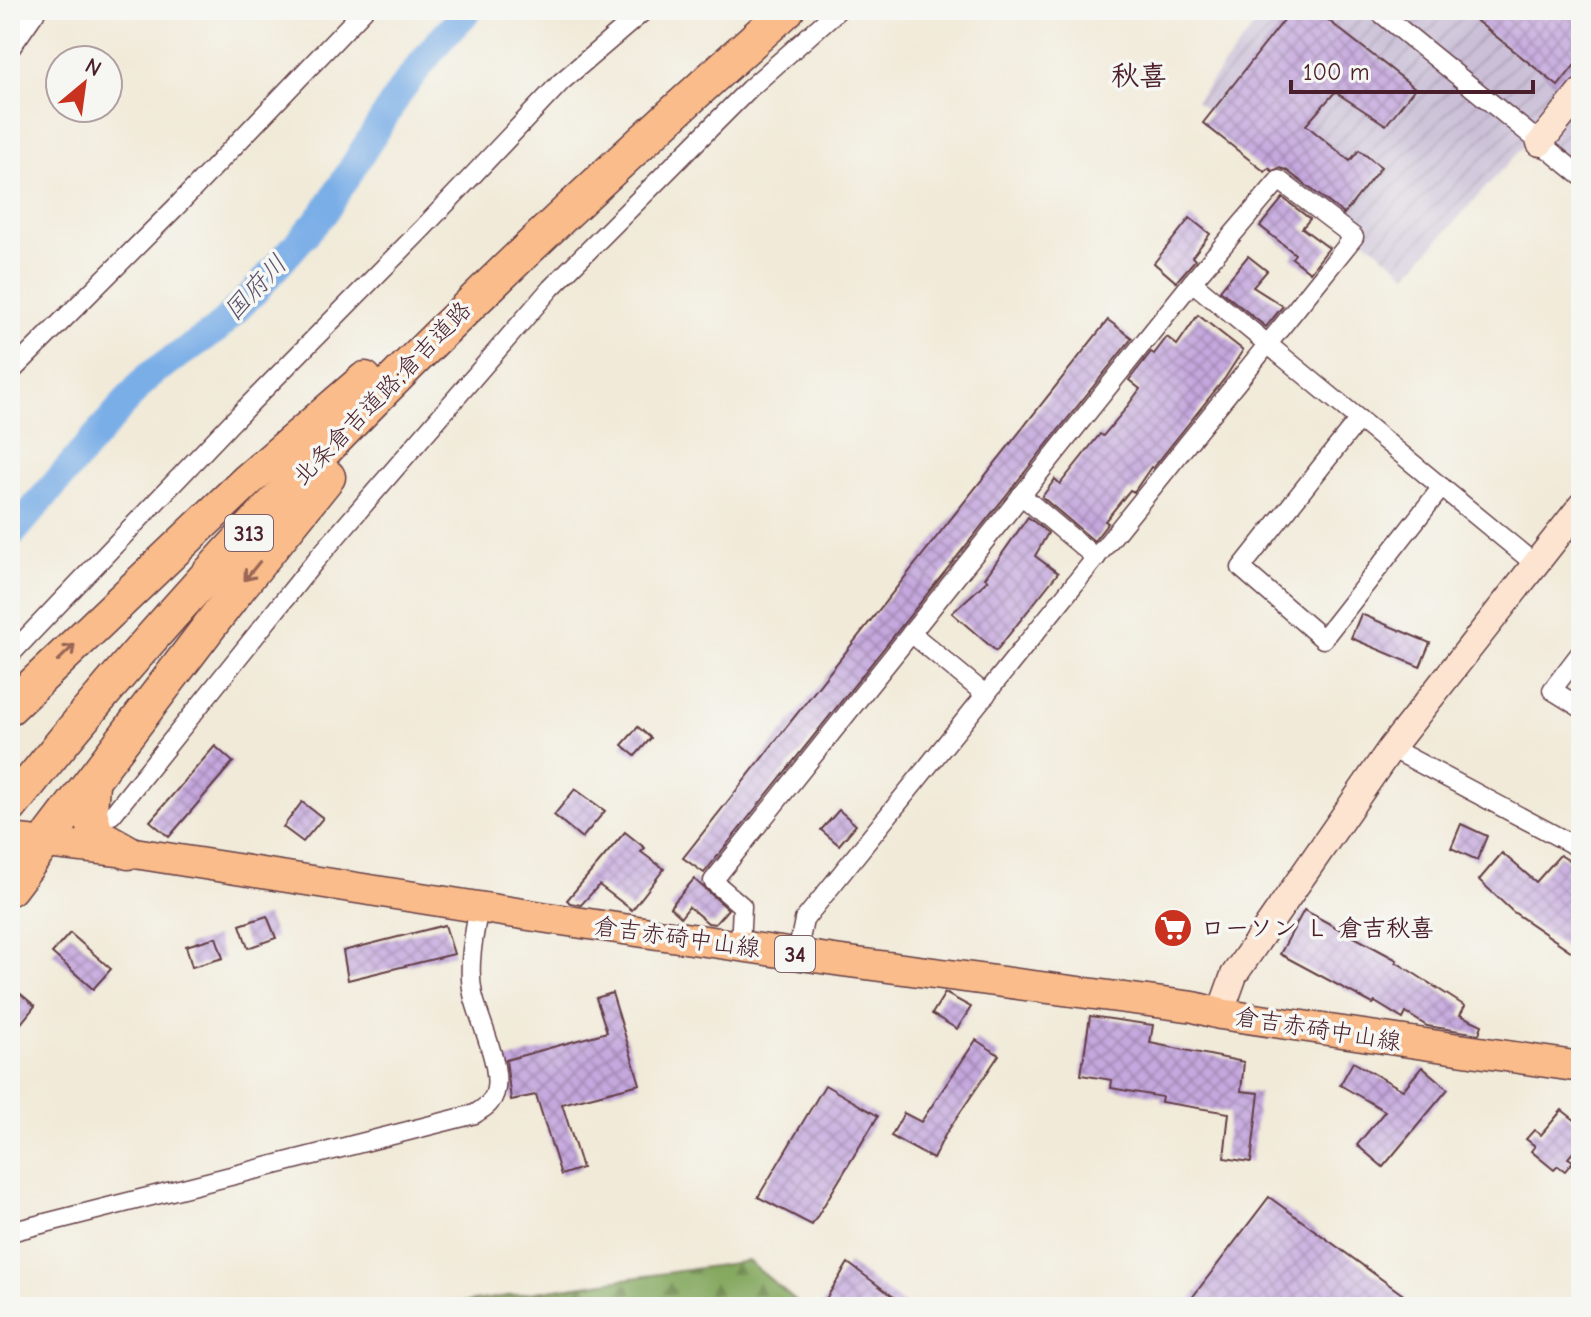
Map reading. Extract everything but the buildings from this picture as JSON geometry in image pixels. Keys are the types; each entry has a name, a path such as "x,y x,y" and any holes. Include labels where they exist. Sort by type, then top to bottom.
{"highway":[{"name":"北条倉吉道路;倉吉道路","path":"11,797 131,639 283,476 543,209 763,10"},
{"name":"北条倉吉道路;倉吉道路","path":"11,797 350,423 499,275 654,129 787,10"},
{"path":"10,888 256,566 343,458 499,275"},
{"path":"10,707 248,480 427,326"},
{"path":"92,784 90,812 96,834 128,852"}],"main road":[{"name":"倉吉赤碕中山線","path":"10,839 128,852 740,946 1194,1007 1220,1014 1581,1067"}],"street":[{"path":"10,49 37,10"},
{"path":"10,373 176,207 364,10"},
{"path":"10,655 561,82 645,10"},
{"path":"112,815 316,560 551,288 749,89 838,10"},
{"path":"1377,10 1581,176"},
{"path":"1540,143 1581,92"},
{"path":"740,946 742,906 713,881 1192,282 1279,180 1354,237 804,920 797,954"},
{"path":"1192,282 1535,564"},
{"path":"1359,419 1241,568 1323,639 1442,487"},
{"path":"1021,495 1096,558"},
{"path":"1220,1014 1234,975 1391,748 1581,506"},
{"path":"911,633 986,695"},
{"path":"1581,652 1552,690 1581,708"},
{"path":"1391,748 1581,849"},
{"path":"10,1232 475,1114 492,1101 497,1086 497,1072 472,991 472,943 479,907"}],"shaded area":[{"path":"1267,10 1581,10 1581,169 1529,140 1407,274 1196,101"}],"green space":[{"path":"748,1261 804,1307 433,1307"}],"waterway":[{"name":"国府川","path":"10,536 148,376 216,330 324,213 403,87 439,41 469,10"}],"place":[{"name":"ローソン Ｌ 倉吉秋喜","path":"1173,928"}],"district":[{"name":"秋喜","path":"1139,75"}]}
